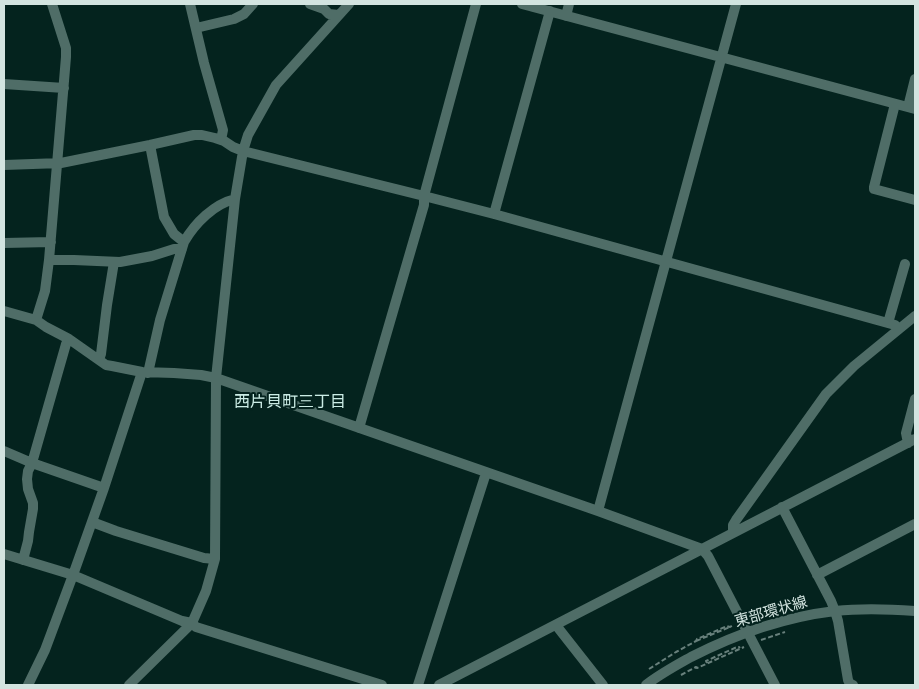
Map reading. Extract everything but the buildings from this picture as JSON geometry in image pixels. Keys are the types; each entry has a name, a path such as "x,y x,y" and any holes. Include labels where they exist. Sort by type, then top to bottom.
{"street":[{"path":"36,320 45,291 49,260 64,88 66,48 52,4"},
{"path":"190,4 223,130 221,140"},
{"path":"196,28 234,19 244,14 253,4"},
{"path":"310,4 330,14 339,14"},
{"path":"129,685 192,623 206,591 215,559 216,378 235,199 243,151 248,136 276,85 348,4"},
{"path":"359,428 424,205 424,196 476,4"},
{"path":"524,4 911,108 915,79"},
{"path":"566,16 569,4"},
{"path":"598,511 736,4"},
{"path":"494,214 550,11"},
{"path":"4,84 64,88"},
{"path":"895,104 874,189 915,200"},
{"path":"4,165 57,164 194,134 205,135 221,140 243,151 494,214 888,323 899,329"},
{"path":"150,145 164,217 183,245"},
{"path":"28,685 45,650 145,372 183,245 190,231 207,215 223,203 235,199"},
{"path":"4,243 51,242"},
{"path":"49,260 114,262 134,260 183,245"},
{"path":"99,360 114,262"},
{"path":"888,323 905,264"},
{"path":"4,312 36,320 106,364 145,372 202,375 216,378 702,549 708,556 775,685"},
{"path":"734,532 733,525 736,520 826,394 854,366 915,316"},
{"path":"23,560 33,509 28,489 28,470 32,463 69,339"},
{"path":"439,685 912,441 906,433 915,399"},
{"path":"4,451 32,463 104,488"},
{"path":"418,685 486,473"},
{"path":"782,508 831,600 838,621 848,680 851,685"},
{"path":"92,522 195,555 215,559"},
{"path":"817,575 915,524"},
{"path":"4,554 72,575 182,621 192,623 196,627 382,685"},
{"name":"東部環状線","path":"646,685 668,670 707,649 747,632 782,622 835,611 877,609 915,611"},
{"path":"557,624 602,685"}],"path":[{"path":"748,620 773,611"},
{"path":"650,669 697,639 727,626 730,627 737,624"},
{"path":"759,640 785,632"},
{"path":"682,675 748,645"}],"district":[{"name":"西片貝町三丁目","path":"290,402"}]}
